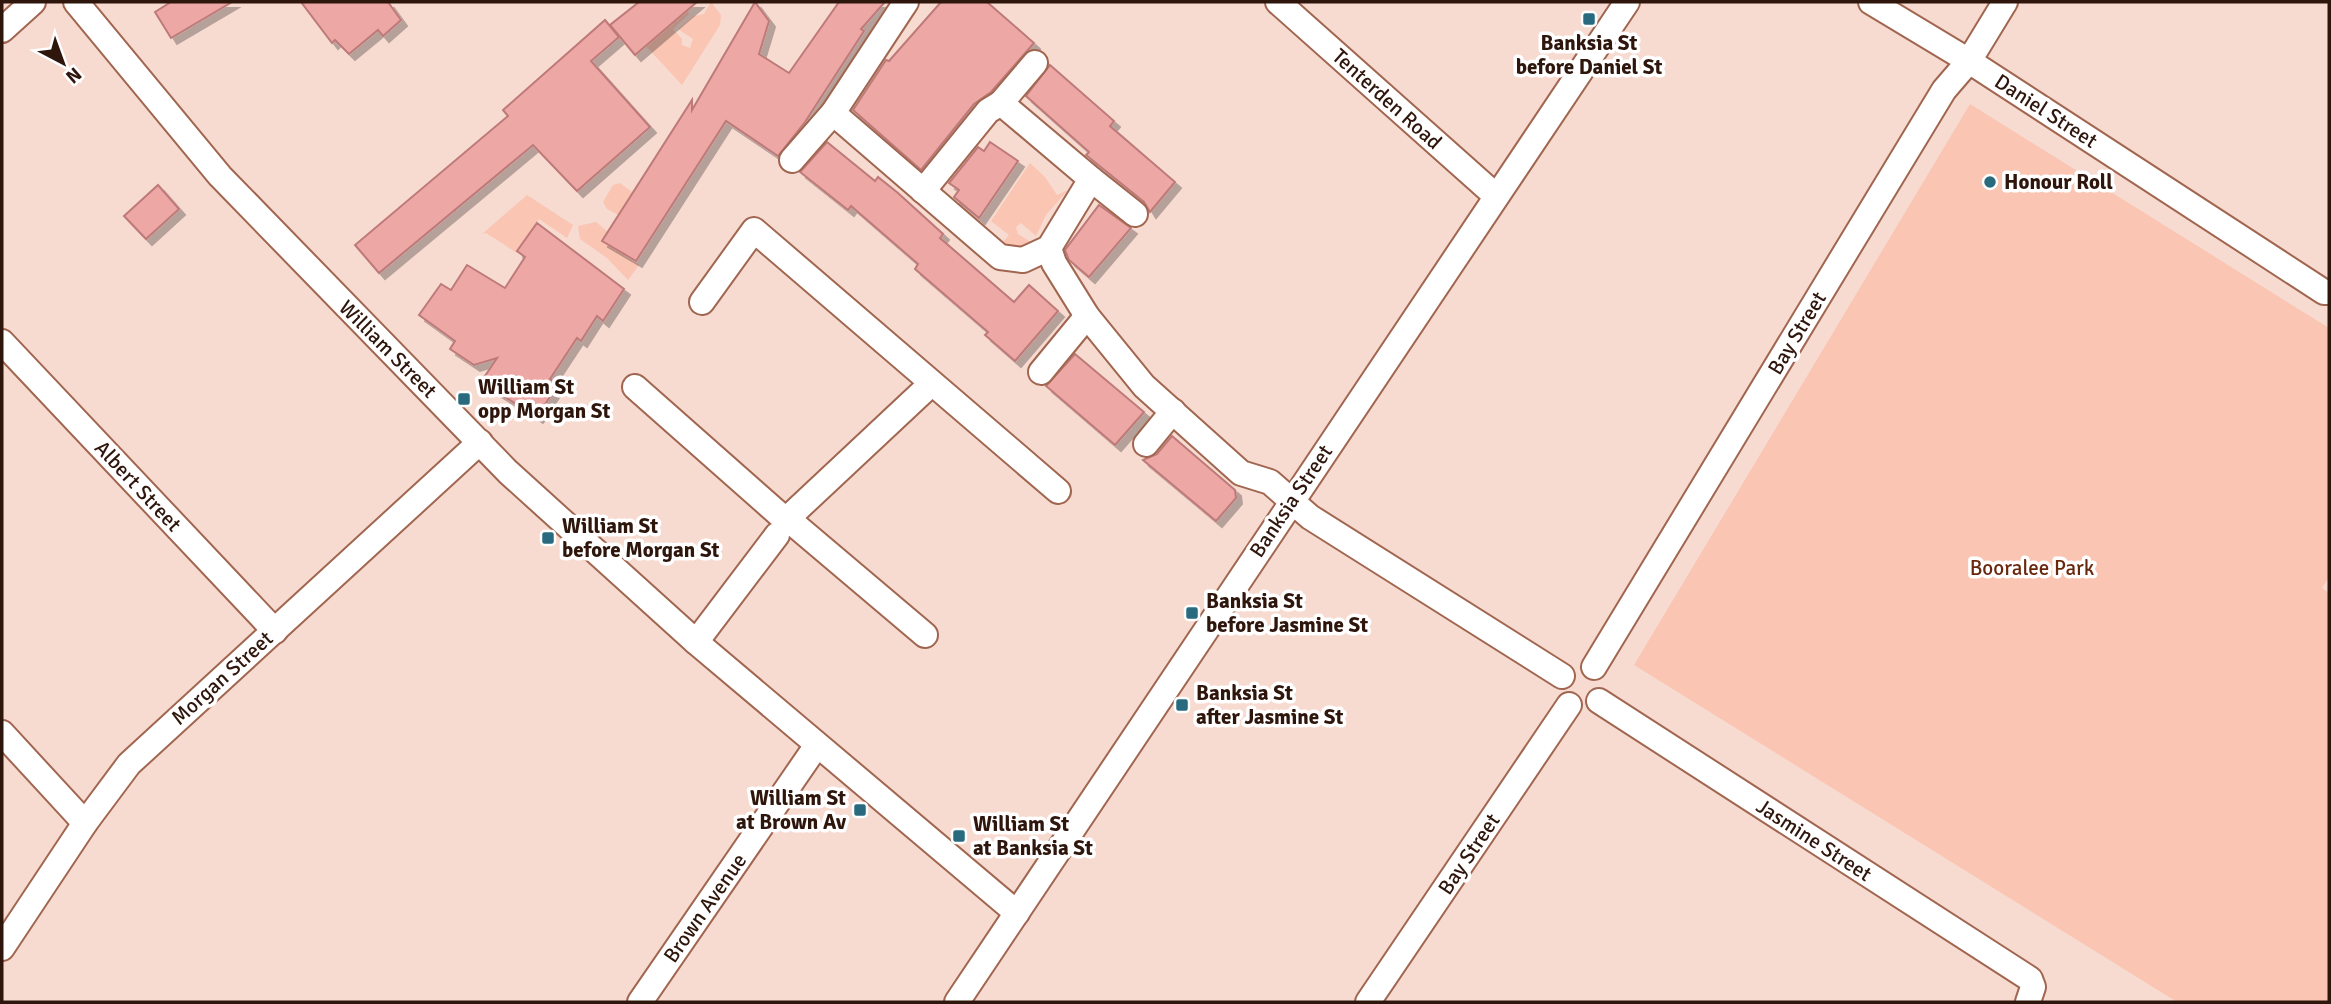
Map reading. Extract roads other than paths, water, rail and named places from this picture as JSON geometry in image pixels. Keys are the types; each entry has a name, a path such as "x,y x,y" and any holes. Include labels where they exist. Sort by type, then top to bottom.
{"street":[{"path":"2,30 33,2"},
{"name":"William Street","path":"76,2 220,176 508,472 696,642 1017,913"},
{"path":"792,160 833,113 906,2"},
{"name":"Tenterden Road","path":"1278,2 1496,196"},
{"name":"Banksia Street","path":"957,1002 1627,2"},
{"name":"Daniel Street","path":"1871,2 1969,61 2327,292"},
{"name":"Bay Street","path":"1594,667 1944,90 1969,61 2005,2"},
{"path":"923,191 988,111 1001,103 1035,63"},
{"path":"1001,103 1135,214"},
{"path":"833,113 1000,257 1023,260 1049,248 1091,179"},
{"path":"702,302 754,230 1058,491"},
{"path":"1049,248 1054,262 1087,316 1144,386 1241,473 1270,482 1290,502 1562,676"},
{"path":"1041,372 1087,316"},
{"name":"Albert Street","path":"2,342 275,631"},
{"path":"696,642 785,523 931,384"},
{"path":"635,387 785,523 925,635"},
{"path":"1146,444 1173,411"},
{"name":"Morgan Street","path":"2,948 115,781 148,744 480,442"},
{"path":"1576,665 1594,667 1604,686 1599,701 1584,709 1569,705 1560,692 1562,676 1576,665"},
{"name":"Jasmine Street","path":"1599,701 2029,990"},
{"name":"Bay Street","path":"1368,1002 1569,705"},
{"path":"2,733 85,823"},
{"name":"Brown Avenue","path":"640,1002 817,745"}],"place":[{"name":"Banksia St before Daniel St","path":"1589,19"},
{"name":"Honour Roll","path":"1990,182"},
{"name":"William St opp Morgan St","path":"464,399"},
{"name":"William St before Morgan St","path":"548,538"},
{"name":"Banksia St before Jasmine St","path":"1192,613"},
{"name":"Banksia St after Jasmine St","path":"1182,705"},
{"name":"William St at Brown Av","path":"860,810"},
{"name":"William St at Banksia St","path":"959,836"}],"park label":[{"name":"Booralee Park","path":"2032,568"}]}
